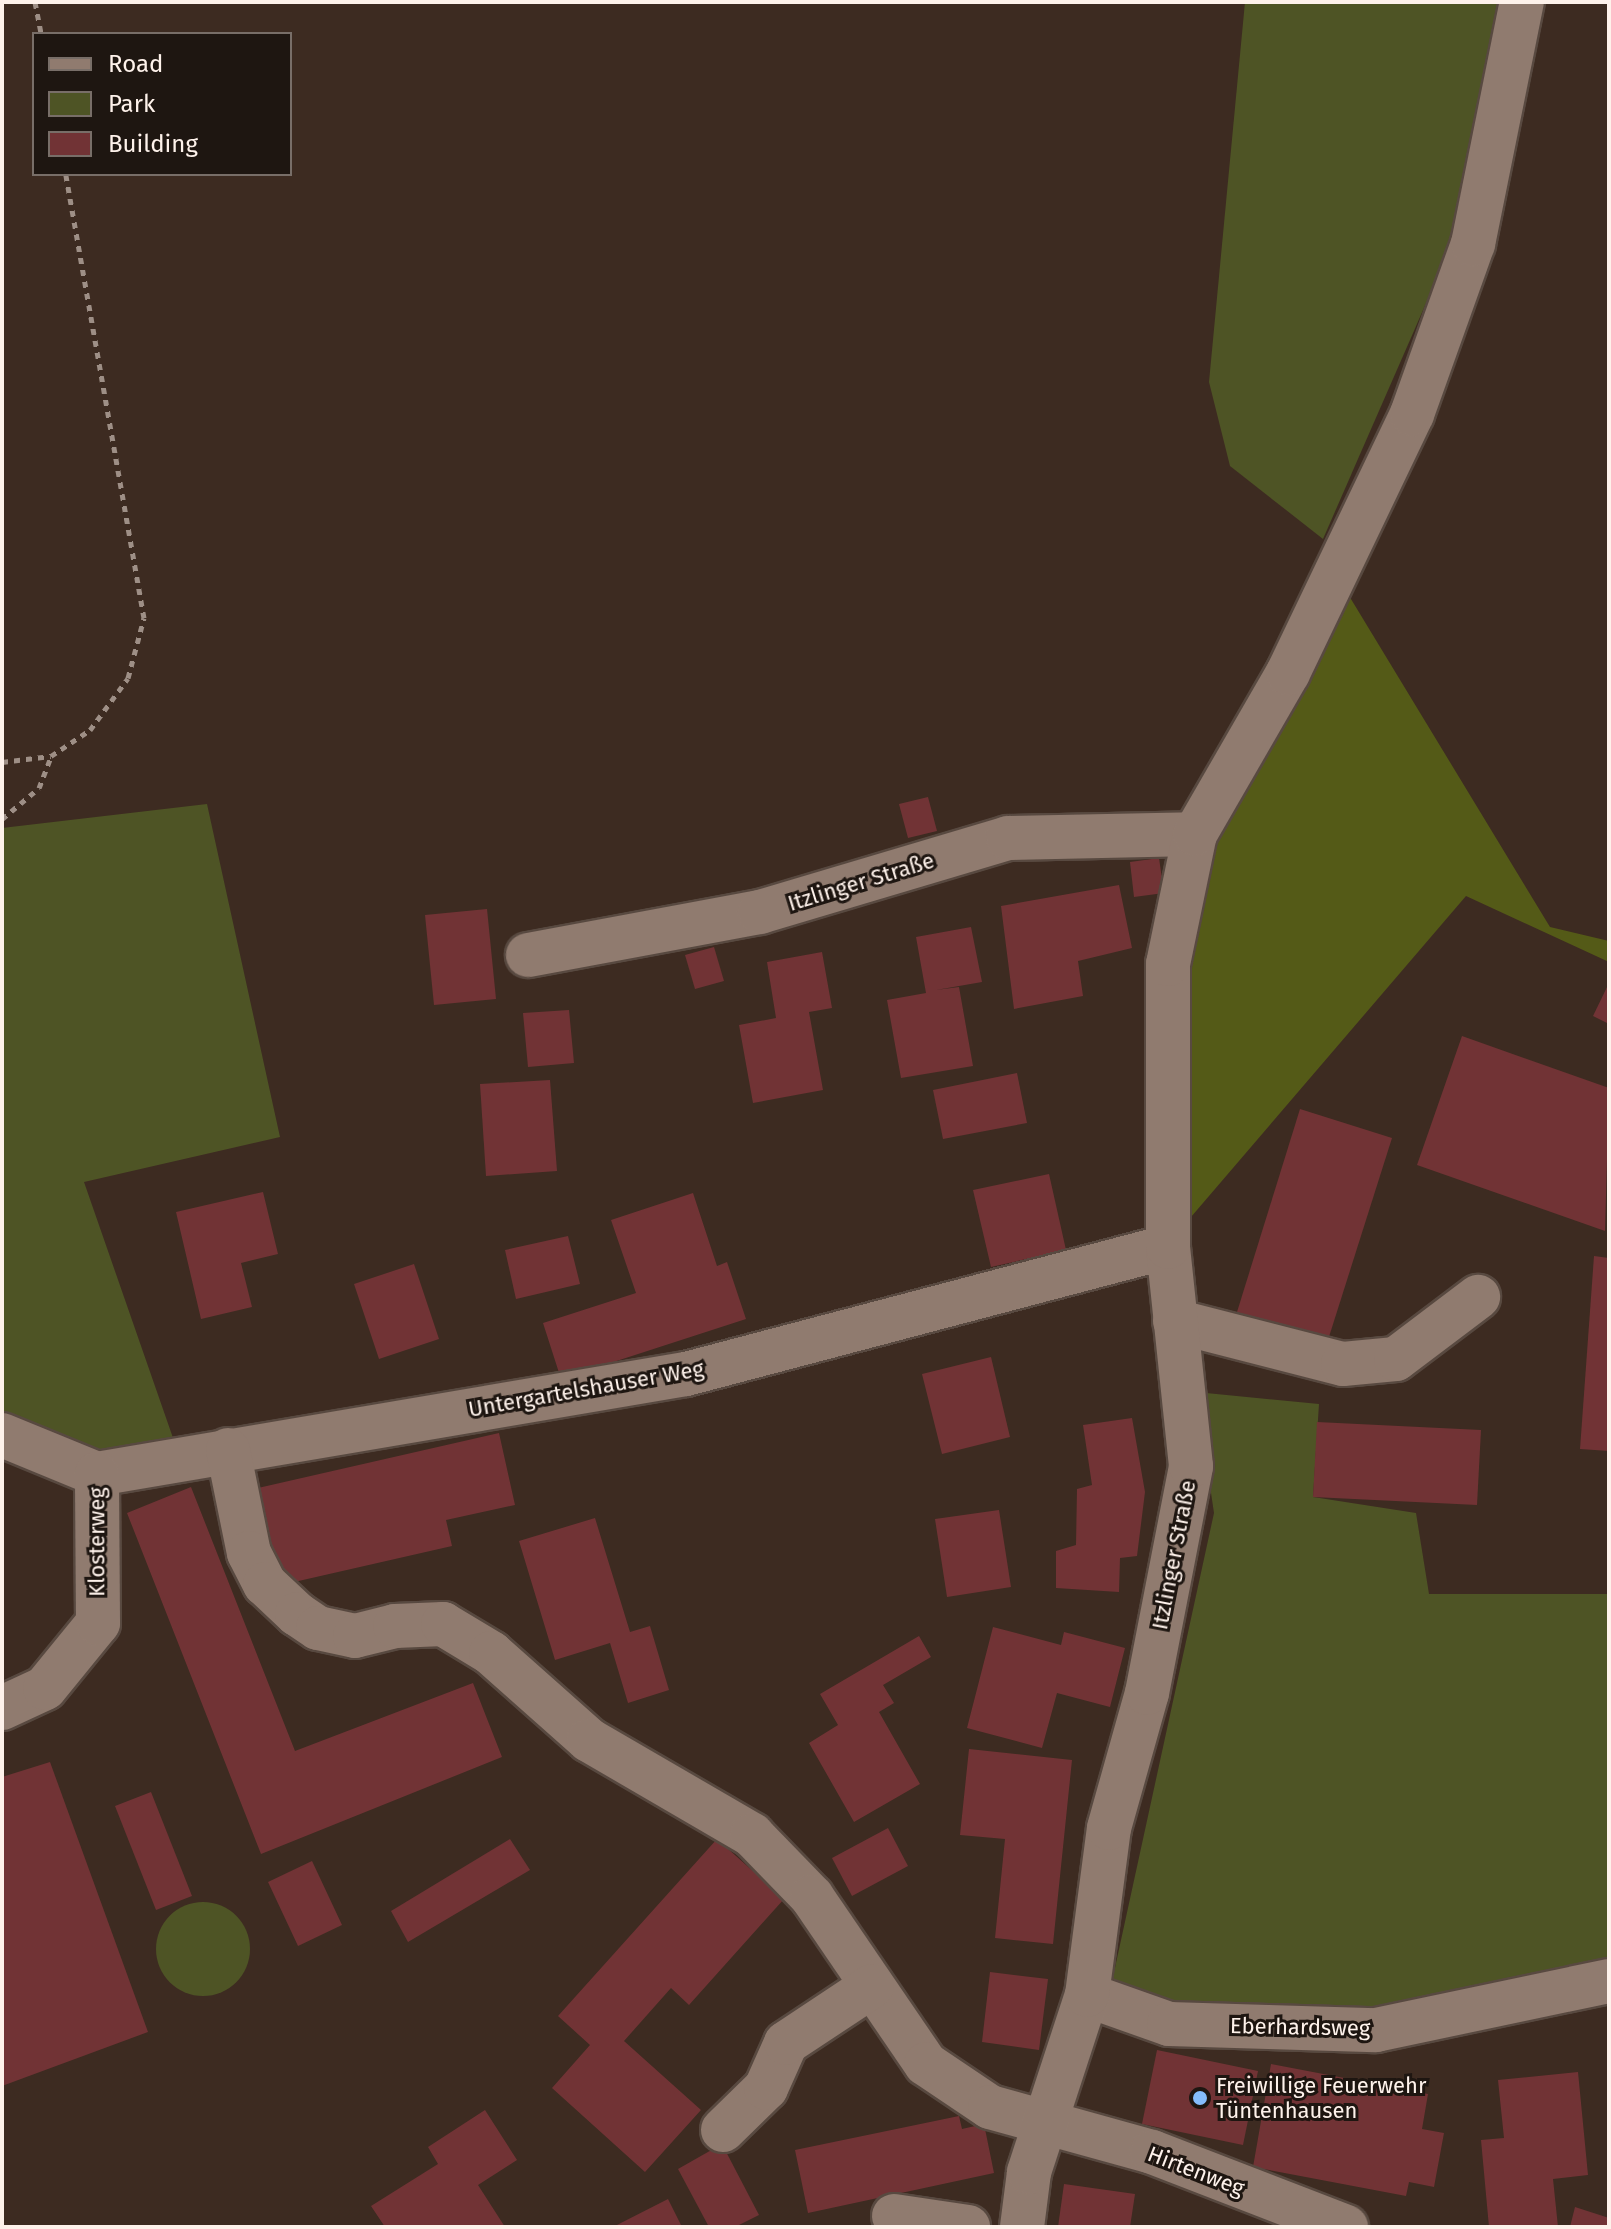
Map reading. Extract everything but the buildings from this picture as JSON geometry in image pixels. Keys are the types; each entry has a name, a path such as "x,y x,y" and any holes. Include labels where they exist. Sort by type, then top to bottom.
{"street":[{"name":"Itzlinger Straße","path":"1022,2227 1029,2172 1087,1995 1109,1828 1147,1693 1191,1466 1168,1247 1168,964 1195,834 1288,673 1412,414 1473,244 1522,2"},
{"name":"Itzlinger Straße","path":"528,955 760,912 1008,838 1195,834"},
{"name":"Untergartelshauser Weg","path":"97,1474 686,1374 1168,1247"},
{"path":"1175,1321 1343,1364 1396,1359 1478,1297"},
{"path":"2,1435 97,1474"},
{"path":"228,1450 249,1553 265,1584 297,1614 318,1628 355,1636 416,1623 443,1624 491,1653 526,1688 589,1740 752,1835 812,1897 926,2064 990,2107 1045,2121"},
{"name":"Klosterweg","path":"2,1708 45,1688 98,1623 97,1474"},
{"name":"Eberhardsweg","path":"1087,1995 1169,2024 1376,2030 1609,1981"},
{"path":"723,2130 766,2088 786,2043 872,1986"},
{"name":"Hirtenweg","path":"1045,2121 1152,2152 1346,2227"},
{"path":"894,2216 968,2227"}],"path":[{"path":"35,2 41,32"},
{"path":"2,762 51,756 90,730 128,678 144,618 66,176"},
{"path":"2,819 39,788 51,756"}],"green space":[{"path":"1245,2 1503,2 1448,253 1323,539 1230,466 1209,382"},
{"path":"1337,576 1550,927 1609,941 1609,962 1466,896 1179,1231 1160,904"},
{"path":"207,804 280,1137 84,1182 180,1458 97,1474 2,1435 2,828"},
{"path":"1196,1392 1319,1404 1313,1497 1416,1513 1429,1594 1609,1594 1609,1959 1374,2006 1182,2015 1111,1986 1214,1513"},
{"path":"203,1902 221,1905 236,1916 247,1931 250,1949 247,1967 236,1982 221,1993 203,1996 185,1993 170,1982 159,1967 156,1949 159,1931 170,1916 185,1905"}],"place":[{"name":"Freiwillige Feuerwehr Tüntenhausen","path":"1200,2098"}]}
